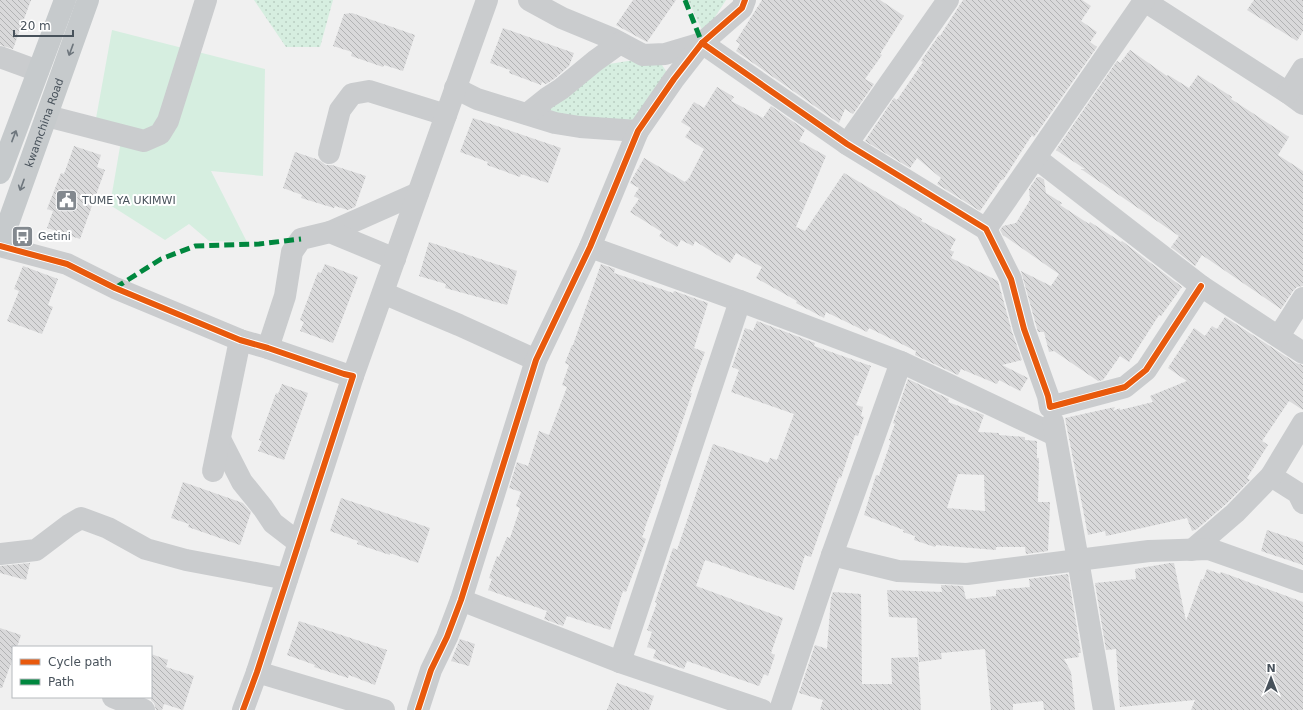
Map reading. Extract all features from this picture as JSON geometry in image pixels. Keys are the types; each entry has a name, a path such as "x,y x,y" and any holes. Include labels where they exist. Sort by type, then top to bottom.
{"main road":[{"path":"0,172 65,0"},
{"name":"kwamchina Road","path":"0,246 88,0"}],"street":[{"path":"47,116 144,141 160,134 168,121 206,0"},
{"path":"243,710 257,672 354,376 487,0"},
{"path":"529,0 562,18 590,29 643,55 664,54 702,43"},
{"path":"418,710 432,670 447,637 461,600 536,360 590,247 638,132 674,78 702,43 742,8 745,0"},
{"path":"847,144 948,0"},
{"path":"986,229 1143,0 1296,98 1303,69"},
{"path":"527,114 620,43"},
{"path":"702,43 847,144 986,229 1011,279 1024,329 1048,396 1104,710"},
{"path":"0,57 38,71"},
{"path":"455,88 477,99 555,123 580,127 638,132"},
{"path":"329,152 340,110 352,94 369,91 446,115"},
{"path":"1036,158 1201,286 1303,353"},
{"path":"268,348 285,296 292,252 302,239 330,232 418,193"},
{"path":"330,232 395,259"},
{"path":"0,246 67,264 114,288 240,340 354,376"},
{"path":"590,247 740,300 901,362 1055,435"},
{"path":"1050,407 1125,387 1146,370 1201,286"},
{"path":"383,293 459,324 536,360"},
{"path":"1279,336 1303,298"},
{"path":"620,662 740,300"},
{"path":"213,471 240,340"},
{"path":"780,710 832,555 901,362"},
{"path":"1192,550 1235,513 1271,476 1303,423"},
{"path":"220,439 242,482 263,508 272,523 299,543"},
{"path":"1271,476 1298,493 1303,503"},
{"path":"0,554 36,550 69,524 81,518 108,528 146,549 186,560 287,579"},
{"path":"832,555 898,571 967,574 1149,551 1209,549 1303,582"},
{"path":"461,600 620,662 762,710"},
{"path":"257,672 384,710"},
{"path":"115,698 144,710"}],"green space":[{"path":"254,0 333,0 320,47 286,47"},
{"path":"688,0 726,0 704,34"},
{"path":"112,30 265,69 263,176 211,171 247,242 209,241 189,224 165,240 110,205 122,135 93,135"},
{"path":"628,61 645,61 662,65 670,77 642,115 629,122 562,116 544,107 609,64"}],"building":[{"path":"0,0 31,0 13,49 0,45"},
{"path":"633,0 676,0 647,42 616,25"},
{"path":"762,0 880,0 904,16 880,54 882,55 865,79 874,84 853,114 845,109 839,123 736,51 740,44 736,41"},
{"path":"963,0 1082,0 1091,6 1081,21 1097,32 1090,42 1097,47 1034,137 1032,135 1003,180 1002,179 980,211 937,184 941,178 917,158 910,168 865,141 894,98 897,100 923,62 921,61 939,35 940,36"},
{"path":"1254,0 1303,0 1303,31 1297,41 1247,10"},
{"path":"352,13 415,35 403,71 384,65 383,67 351,56 352,52 333,46 344,14"},
{"path":"503,28 574,53 569,66 554,79 546,84 542,82 541,85 509,73 510,70 490,63"},
{"path":"1130,50 1167,76 1168,75 1189,88 1198,75 1232,97 1231,99 1289,137 1278,155 1303,171 1303,286 1297,287 1293,291 1281,309 1202,255 1195,266 1171,247 1179,236 1081,169 1085,169 1056,150 1117,61 1120,63"},
{"path":"717,87 734,97 731,101 763,118 771,106 805,130 799,141 826,156 796,227 805,231 844,173 922,219 921,221 956,239 950,250 954,252 951,258 998,281 1012,332 1022,360 1002,365 1028,378 1020,391 999,380 997,384 961,369 958,375 915,355 916,351 869,328 867,332 826,312 824,318 796,303 797,301 756,278 762,267 736,253 730,263 695,241 693,246 681,240 677,247 659,236 662,232 630,212 639,199 634,196 639,188 630,183 644,158 685,182 689,178 704,149 685,137 691,128 681,122 694,102 704,108"},
{"path":"473,118 561,148 548,183 521,174 520,177 487,165 488,162 460,152"},
{"path":"74,146 101,155 97,167 105,170 80,239 47,228 53,211 47,209 61,173 64,174"},
{"path":"295,152 319,160 326,165 332,165 366,176 355,207 348,210 335,206 334,208 301,198 302,195 283,188"},
{"path":"1037,177 1044,180 1046,193 1062,203 1060,205 1089,224 1090,222 1121,242 1122,241 1182,287 1161,316 1159,315 1129,362 1120,356 1103,380 1098,381 1054,351 1049,352 1044,332 1038,332 1021,271 1051,286 1059,274 1003,235 1000,230 1003,226 1016,223 1030,200 1029,189"},
{"path":"429,242 517,271 507,305 445,288 446,284 419,276"},
{"path":"325,264 358,277 333,343 300,331 304,322 300,320 318,272 321,273"},
{"path":"601,264 615,269 614,273 708,303 694,348 705,352 644,530 642,537 646,539 626,592 623,591 610,630 567,616 563,626 544,619 547,611 488,590 492,579 489,578 497,556 499,557 507,537 510,538 520,508 516,506 521,492 509,488 517,462 528,466 539,431 549,435 567,387 562,385 569,365 565,363 573,345"},
{"path":"23,266 58,279 48,305 53,307 42,334 7,321 19,291 14,289"},
{"path":"1225,317 1296,363 1303,365 1303,410 1289,401 1262,441 1268,445 1247,478 1250,480 1226,504 1197,529 1192,531 1187,518 1106,536 1105,531 1088,535 1065,418 1115,407 1113,411 1120,408 1120,410 1153,402 1150,396 1187,381 1168,368 1194,328 1205,336 1212,326 1217,329"},
{"path":"757,321 815,343 814,346 871,366 856,405 863,407 861,416 864,417 858,436 855,435 841,478 839,477 811,557 805,555 794,590 705,560 696,586 783,618 771,653 775,655 768,676 764,674 759,686 687,661 684,669 653,658 656,650 647,647 652,632 647,630 657,603 655,602 673,548 677,550 713,444 768,463 770,458 777,460 794,414 731,392 739,370 732,367 745,328 753,331"},
{"path":"908,379 949,399 948,402 984,415 978,432 999,433 999,435 1025,437 1025,440 1037,441 1037,458 1039,458 1038,502 1050,502 1048,551 1026,554 1025,547 996,547 996,550 936,545 935,547 914,540 915,536 903,532 904,530 864,515 876,475 879,476 891,441 889,440 895,424 893,423","holes":["958,474 984,475 985,511 947,508"]},
{"path":"282,384 308,393 284,460 258,451 262,441 259,440 276,393 278,394"},
{"path":"183,482 243,503 251,512 240,545 188,527 189,524 171,518"},
{"path":"341,498 430,528 418,563 390,553 390,555 357,544 358,541 330,531"},
{"path":"1267,530 1303,542 1303,565 1261,551"},
{"path":"30,563 26,580 0,573 0,566"},
{"path":"1174,563 1186,621 1201,579 1203,580 1207,569 1220,574 1221,572 1303,602 1303,710 1191,710 1195,700 1120,707 1116,649 1106,650 1095,583 1136,579 1135,569"},
{"path":"1068,574 1081,653 1078,653 1079,657 1064,659 1071,672 1075,710 1044,710 1043,701 1013,704 1013,710 991,710 985,649 941,653 942,659 919,662 917,618 889,617 887,590 942,592 941,585 963,586 966,599 996,596 996,590 1030,587 1029,579"},
{"path":"833,592 861,594 862,684 892,684 891,658 918,657 921,710 820,710 823,700 799,693 815,645 827,649 831,598"},
{"path":"299,621 387,650 375,685 349,675 348,678 314,667 315,665 287,655"},
{"path":"0,628 21,635 17,646 12,646 12,661 2,688 0,688"},
{"path":"460,639 475,644 469,666 451,661"},
{"path":"152,654 168,660 166,667 194,676 183,710 164,704 162,710 156,710 154,703 151,700"},
{"path":"617,683 654,696 649,710 607,710"}],"marked path":[{"path":"685,0 702,43"},
{"path":"115,288 161,259 195,246 259,244 301,239"}],"cycle path":[{"path":"418,710 431,670 447,637 461,600 536,360 590,247 638,131 674,79 702,43 742,8 745,0"},
{"path":"702,43 847,144 986,229 1011,279 1024,329 1048,396 1050,407 1125,387 1146,370 1201,286"},
{"path":"0,246 67,264 115,288 240,340 353,376 257,672 243,710"}],"place":[{"name":"TUME YA UKIMWI","path":"67,200"},
{"name":"Getini","path":"22,236"}]}
